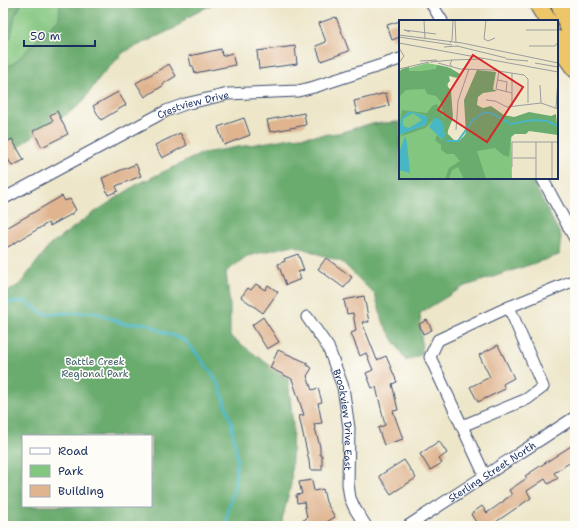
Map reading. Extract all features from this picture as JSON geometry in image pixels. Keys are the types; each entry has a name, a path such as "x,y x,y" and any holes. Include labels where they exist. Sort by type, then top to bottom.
{"highway":[{"path":"537,3 547,20"},
{"path":"559,3 575,44"},
{"path":"558,41 575,69"}],"street":[{"path":"431,3 441,20"},
{"name":"Crestview Drive","path":"3,199 166,111 185,104 228,94 298,91 399,59"},
{"path":"543,179 575,239"},
{"path":"485,476 430,357 438,340 509,307 575,280"},
{"path":"462,426 527,399 543,388 509,307"},
{"name":"Brookview Drive East","path":"307,317 328,347 343,387 349,428 348,484 350,498 366,526"},
{"name":"Sterling Street North","path":"408,526 575,417"}],"green space":[{"path":"3,3 170,3 3,111"},
{"path":"3,3 22,3 15,15 11,37 3,43"},
{"path":"60,3 212,3 211,5 188,17 177,27 124,52 100,77 82,103 52,125 24,142 11,159 3,159 3,70 14,63 59,19"},
{"name":"Battle Creek Regional Park","path":"399,122 399,179 532,179 561,236 559,255 463,287 420,313 422,354 406,361 384,324 375,295 342,262 293,245 247,256 226,272 230,306 230,336 288,379 293,425 291,484 282,520 284,526 3,526 3,295 20,284 50,245 89,216 136,185 203,153 291,138 339,133 369,124"}],"building":[{"path":"336,17 349,51 321,61 316,46 326,42 319,23"},
{"path":"399,21 399,37 392,40 387,25"},
{"path":"295,46 297,64 259,69 257,51"},
{"path":"221,49 222,56 232,53 235,65 195,73 193,66 191,66 189,56"},
{"path":"169,64 176,76 145,97 136,83"},
{"path":"118,92 126,105 101,120 93,106"},
{"path":"386,93 389,106 357,114 354,101"},
{"path":"57,111 68,134 42,147 33,131 53,121 50,115"},
{"path":"304,113 306,125 270,132 267,120"},
{"path":"244,118 250,135 224,145 218,127"},
{"path":"180,133 187,145 162,158 155,145"},
{"path":"12,139 24,160 12,166 7,157 3,160 3,144"},
{"path":"136,164 141,176 116,186 118,191 108,195 102,178"},
{"path":"62,196 65,201 70,199 76,210 72,214 50,226 48,223 8,247 3,238 3,230"},
{"path":"298,254 304,270 298,272 301,279 286,285 278,264 285,261 284,259"},
{"path":"326,258 352,277 344,288 318,269"},
{"path":"256,284 265,290 268,285 278,292 263,313 241,297 248,288 251,290"},
{"path":"364,296 369,322 362,322 377,360 386,356 397,382 392,384 398,410 393,411 403,439 384,445 378,428 385,425 376,387 372,388 366,373 373,370 366,353 360,356 351,333 356,331 353,313 347,314 344,300"},
{"path":"263,317 279,342 267,349 252,325"},
{"path":"427,320 432,330 423,334 419,324"},
{"path":"498,345 514,378 503,384 505,389 478,402 470,387 490,377 479,355"},
{"path":"278,350 308,363 307,365 312,368 307,376 312,390 318,388 322,402 318,403 322,423 314,424 320,447 320,455 322,455 322,470 310,470 299,416 304,415 292,379 270,368"},
{"path":"439,441 447,453 439,459 442,463 430,470 420,454"},
{"path":"571,446 574,452 571,455 574,460 554,473 558,478 548,484 545,479 527,491 531,498 490,526 478,526 471,514 482,506 487,513 512,495 509,490 527,478 525,476"},
{"path":"404,460 416,478 391,494 379,476"},
{"path":"312,480 314,491 323,489 326,502 335,517 320,526 293,526 307,518 304,502 297,503 296,495 302,494 299,482"}],"waterway":[{"path":"3,303 25,301 44,314 95,312 124,324 146,323 186,341 213,375 220,388 231,421 237,457 235,483 228,512 227,526"}]}
